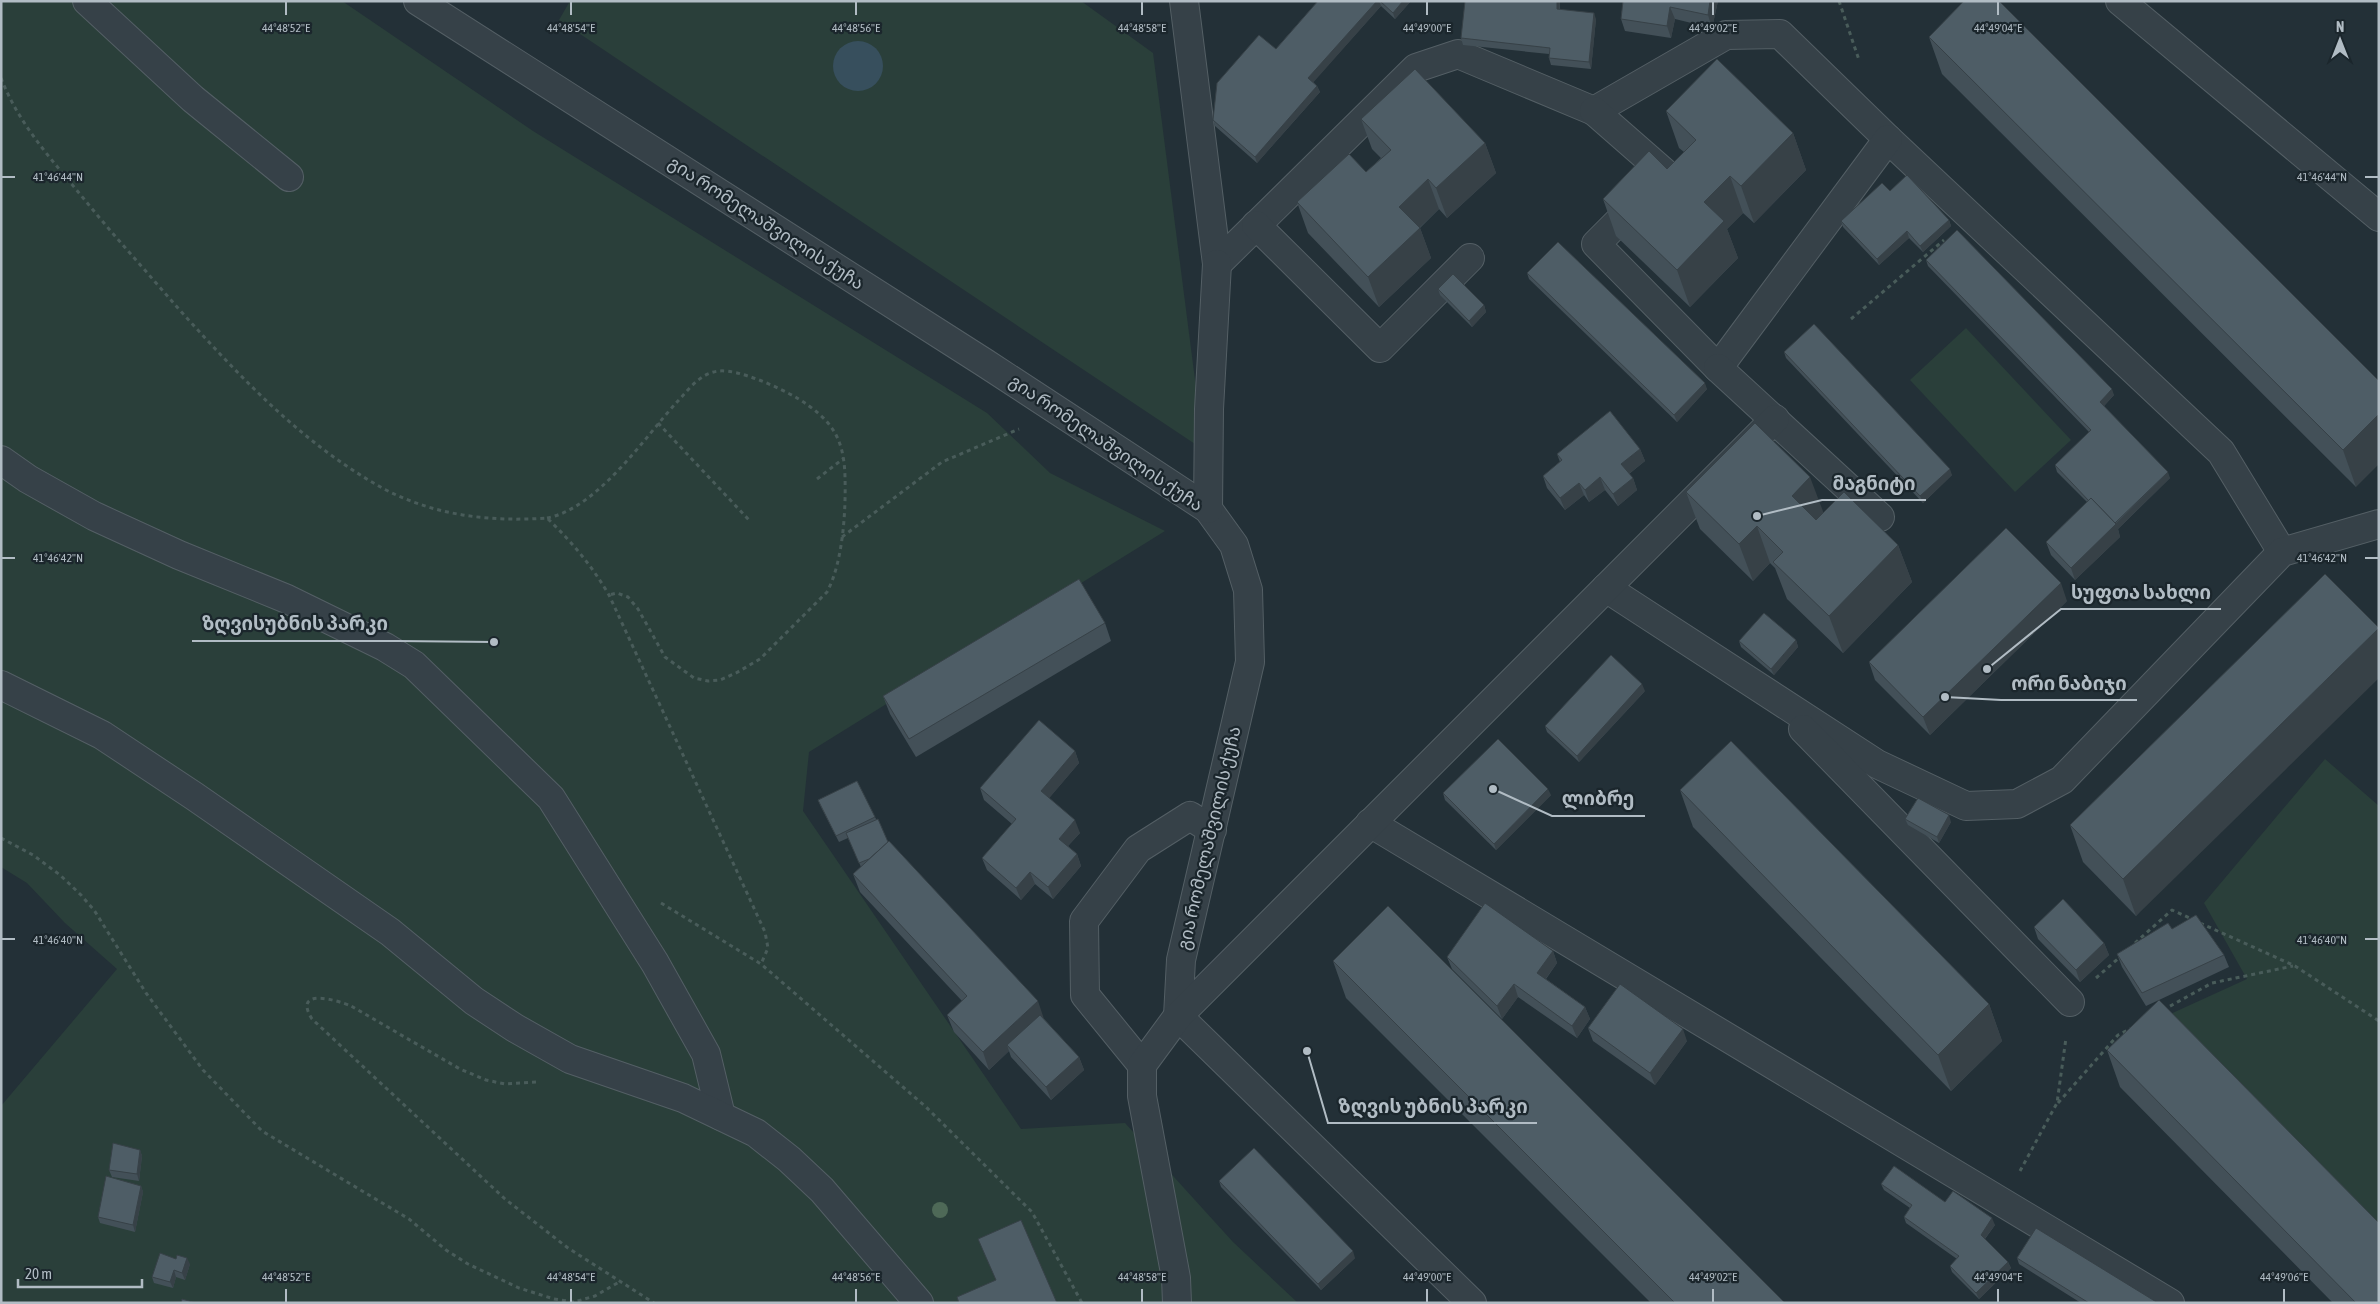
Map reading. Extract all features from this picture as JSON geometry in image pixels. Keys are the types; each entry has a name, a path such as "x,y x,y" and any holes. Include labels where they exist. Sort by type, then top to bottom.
{"street":[{"path":"87,1 193,99 289,176"},
{"name":"გია რომელაშვილის ქუჩა","path":"418,1 1034,394 1208,509 1234,545 1248,590 1250,662 1181,960 1178,1016"},
{"path":"1184,1 1217,264 1209,409 1208,509"},
{"path":"2120,1 2379,217"},
{"path":"1594,111 1726,35 1780,34 1888,139 2221,452 2282,552"},
{"path":"1217,264 1416,68 1458,54 1594,111 1666,174 1596,244 1718,368 1880,517"},
{"path":"1718,368 1888,139"},
{"path":"1256,225 1380,348 1470,258"},
{"path":"1178,1303 1176,1278 1142,1096 1142,1065 1178,1016 1775,419"},
{"path":"1,460 94,516 179,555 287,599 385,647 414,665 551,798 655,963 706,1054 721,1116"},
{"path":"1606,588 1878,764 1966,806 2017,804 2062,780 2282,552 2379,524"},
{"path":"1,685 102,735 390,932 474,1001 516,1028 570,1059 683,1098 756,1133 796,1165 828,1196 919,1303"},
{"path":"1767,693 2070,1002"},
{"path":"1142,1065 1085,995 1084,921 1138,849 1190,816 1212,830"},
{"path":"1370,823 2170,1303"},
{"path":"1178,1016 1472,1303"}],"path":[{"path":"1,78 17,115 106,227 256,393 305,437 349,468 388,490 421,505 457,516 497,520 547,518 572,510 621,469 658,423 695,382 712,374 730,372 785,391 809,405 826,420 839,437 844,458 845,490 841,537 834,580 827,592 760,659 720,680 708,681 694,678 666,657 638,609 628,597 617,593 609,595"},
{"path":"1851,319 1972,217"},
{"path":"658,423 749,520"},
{"path":"841,537 942,462 1022,428"},
{"path":"817,479 844,458"},
{"path":"547,518 571,541 592,567 609,595 765,932 768,948 761,964"},
{"path":"1,838 33,855 60,875 81,895 94,910 146,993 202,1070 262,1131 409,1219 446,1250 468,1264 518,1288 554,1300 574,1302 595,1296 619,1282"},
{"path":"614,898 650,897 761,964 926,1107 1032,1212 1082,1303"},
{"path":"2057,1103 2070,1002 2172,910 2295,966 2379,1020"},
{"path":"2161,1012 2212,983 2295,966"},
{"path":"570,1059 559,1071 541,1081 524,1085 505,1084 486,1080 460,1069 351,1006 333,998 319,997 307,1004 307,1011 312,1019 505,1198 568,1248 654,1303"},
{"path":"2003,1203 2057,1103 2118,1035 2135,1026"}],"green space":[{"path":"1,1 342,1 533,131 987,413 1050,473 1165,531 809,752 803,811 1021,1129 1125,1123 1233,1242 1298,1303 1,1303 1,1106 117,969 65,923 27,883 1,867"},
{"path":"570,1 1081,1 1153,53 1204,450 559,20"},
{"path":"1966,328 2071,440 2015,492 1910,380"},
{"path":"2325,759 2379,806 2379,1227 2166,1016 2247,979 2204,903"}],"water":[{"path":"858,41 872,45 879,52 883,66 879,80 872,87 858,91 844,87 837,80 833,66 837,52 844,45"}],"building":[{"path":"1318,1 1377,1 1308,78 1317,86 1255,157 1213,120 1217,83 1259,35 1276,49"},
{"path":"1380,1 1403,1 1393,13"},
{"path":"1465,1 1557,1 1557,9 1594,13 1589,62 1549,58 1550,48 1461,38"},
{"path":"1623,1 1710,1 1708,15 1670,7 1667,26 1621,19"},
{"path":"1964,1 1999,1 2379,381 2379,414 2343,450 1929,37"},
{"path":"1717,59 1793,133 1741,186 1730,176 1704,202 1724,221 1677,270 1603,199 1649,151 1667,169 1696,140 1666,111"},
{"path":"1415,69 1485,143 1436,188 1428,179 1399,207 1420,228 1368,277 1297,202 1349,154 1366,172 1391,150 1361,119"},
{"path":"1907,175 1949,220 1920,246 1907,231 1877,259 1841,221 1882,183 1890,191"},
{"path":"1957,230 2112,389 2100,402 2168,472 2115,523 2091,498 2089,501 2055,465 2091,430 1926,260"},
{"path":"1558,242 1705,383 1674,415 1527,273"},
{"path":"1453,274 1484,305 1469,321 1438,289"},
{"path":"1814,324 1950,469 1920,496 1784,352"},
{"path":"1610,411 1640,449 1621,464 1633,478 1613,494 1600,477 1585,490 1579,483 1560,498 1543,476 1562,460 1557,454"},
{"path":"1755,423 1810,477 1792,496 1816,520 1844,492 1898,545 1829,616 1773,562 1783,552 1757,526 1739,544 1686,492"},
{"path":"2091,498 2116,524 2071,568 2046,542"},
{"path":"2006,528 2061,583 1923,717 1869,662"},
{"path":"2325,574 2379,628 2123,879 2070,825"},
{"path":"1079,579 1105,623 909,739 883,696"},
{"path":"1764,613 1796,640 1771,669 1739,641"},
{"path":"1611,655 1642,684 1577,756 1545,726"},
{"path":"1039,720 1075,751 1041,791 1075,820 1059,839 1077,854 1048,887 1030,872 1016,888 982,858 1016,819 980,788"},
{"path":"1498,739 1548,789 1494,844 1443,793"},
{"path":"1731,741 1989,1004 1938,1055 1680,790"},
{"path":"857,781 875,817 836,836 818,800"},
{"path":"1918,798 1949,815 1937,837 1905,819"},
{"path":"878,819 888,842 869,859 859,863 846,833"},
{"path":"889,841 1038,1001 983,1052 947,1015 967,996 853,874"},
{"path":"2063,899 2104,943 2076,970 2034,927"},
{"path":"1485,903 1553,951 1537,973 1585,1007 1572,1026 1514,984 1497,1006 1447,957"},
{"path":"1388,906 1785,1303 1675,1303 1333,961"},
{"path":"2196,915 2224,955 2142,993 2117,954 2168,923 2172,929"},
{"path":"1620,984 1683,1029 1650,1073 1588,1028"},
{"path":"2159,1000 2379,1223 2379,1301 2377,1303 2356,1303 2107,1050"},
{"path":"1040,1015 1079,1057 1046,1087 1007,1045"},
{"path":"113,1143 140,1150 137,1174 109,1170"},
{"path":"1254,1148 1353,1251 1318,1284 1219,1181"},
{"path":"1894,1166 1945,1202 1953,1191 1992,1218 1981,1235 2008,1262 1976,1293 1950,1266 1959,1256 1904,1217 1912,1205 1881,1184"},
{"path":"106,1176 141,1186 133,1225 98,1217"},
{"path":"1021,1220 1057,1303 959,1303 957,1297 996,1280 978,1239"},
{"path":"2036,1228 2158,1303 2089,1303 2017,1258"},
{"path":"160,1253 176,1259 177,1255 187,1258 182,1273 174,1270 170,1282 152,1277"},
{"path":"182,1299 196,1303 181,1303"}],"place":[{"name":"მაგნიტი","path":"1757,516"},
{"name":"ზღვისუბნის პარკი","path":"494,642"},
{"name":"სუფთა სახლი","path":"1987,669"},
{"name":"ორი ნაბიჯი","path":"1945,697"},
{"name":"ლიბრე","path":"1493,789"},
{"name":"ზღვის უბნის პარკი","path":"1307,1051"}]}
